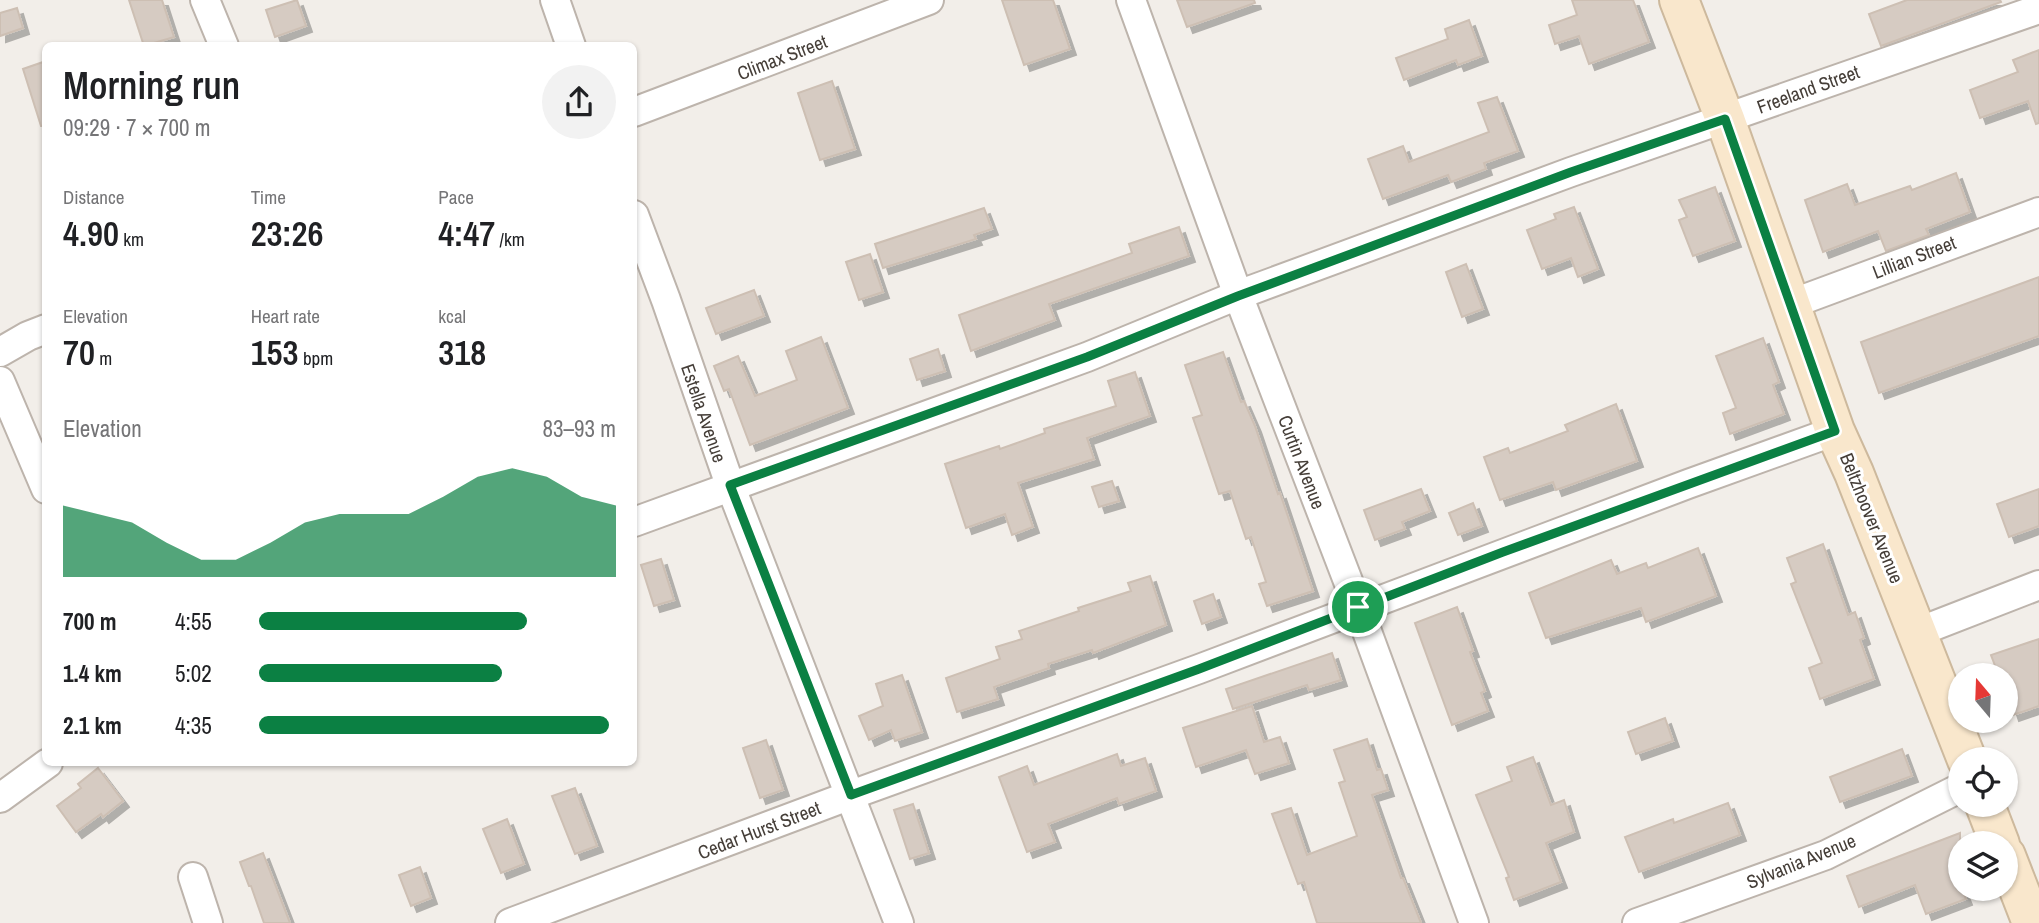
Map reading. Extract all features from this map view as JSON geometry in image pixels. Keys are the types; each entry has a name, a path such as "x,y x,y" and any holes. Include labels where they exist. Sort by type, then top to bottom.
{"street":[{"path":"205,0 222,42"},
{"path":"555,0 571,42"},
{"name":"Climax Street","path":"637,111 929,0"},
{"name":"Curtin Avenue","path":"1131,0 1238,296 1358,607 1474,923"},
{"name":"Beltzhoover Avenue","path":"1679,0 1725,119 1835,431 1962,747"},
{"name":"Freeland Street","path":"637,521 1087,357 1238,296 1571,172 2039,9"},
{"name":"Lillian Street","path":"1791,304 2039,212"},
{"name":"Estella Avenue","path":"637,223 730,485 900,923"},
{"path":"0,352 42,331"},
{"path":"0,381 42,480"},
{"name":"Cedar Hurst Street","path":"510,923 1835,431"},
{"path":"1918,632 2039,584"},
{"path":"0,798 44,766"},
{"name":"Sylvania Avenue","path":"1637,923 1826,855 1948,794"},
{"path":"193,877 208,923"},
{"path":"2018,887 2032,923"}],"building":[{"path":"129,0 162,0 174,37 157,42 143,42"},
{"path":"297,0 306,26 275,37 266,10"},
{"path":"1002,0 1053,0 1070,49 1024,65"},
{"path":"1177,0 1254,0 1255,3 1187,27"},
{"path":"1572,0 1633,0 1649,42 1589,64 1579,36 1555,44 1549,25 1577,15"},
{"path":"1907,0 2001,2 1881,46 1869,14"},
{"path":"17,8 23,28 0,36 0,13"},
{"path":"1469,20 1482,56 1458,65 1456,60 1404,80 1396,58 1448,39 1445,29"},
{"path":"2039,50 2039,123 2036,124 2028,101 1980,118 1970,90 2018,72 2013,60"},
{"path":"42,62 42,126 41,126 23,69"},
{"path":"832,81 855,149 820,160 798,93"},
{"path":"1497,97 1518,151 1484,163 1486,169 1451,182 1448,175 1383,199 1368,159 1403,146 1409,162 1489,132 1478,103"},
{"path":"1956,173 1970,212 1926,229 1929,235 1886,251 1878,231 1823,252 1805,200 1847,184 1855,205 1910,186 1912,190"},
{"path":"1715,187 1735,241 1693,256 1679,220 1687,217 1679,200"},
{"path":"1574,207 1598,269 1578,277 1571,258 1542,269 1527,230 1556,219 1554,214"},
{"path":"984,208 992,229 974,235 976,239 883,268 875,244"},
{"path":"1179,227 1189,256 1049,304 1055,320 971,351 959,315 1132,253 1129,244"},
{"path":"870,254 883,292 859,300 846,262"},
{"path":"1466,264 1483,309 1462,317 1446,272"},
{"path":"2039,277 2039,336 1879,393 1861,342"},
{"path":"754,290 764,316 716,334 706,308"},
{"path":"821,337 848,408 750,445 729,389 724,391 714,366 738,356 755,396 797,380 786,351"},
{"path":"1763,338 1779,382 1773,385 1784,414 1730,434 1723,413 1736,408 1716,356"},
{"path":"938,349 945,371 917,380 910,359"},
{"path":"1223,352 1241,402 1244,401 1255,426 1313,591 1267,606 1259,584 1266,582 1251,537 1246,539 1230,491 1219,494 1193,418 1202,415 1185,365"},
{"path":"1135,372 1150,416 1087,438 1094,459 1018,483 1033,527 1012,535 1005,514 966,528 945,464 999,446 1000,449 1045,433 1044,429 1116,406 1108,381"},
{"path":"1616,404 1637,461 1556,490 1553,482 1500,500 1484,457 1508,448 1510,453 1568,431 1565,425"},
{"path":"1112,481 1119,501 1099,507 1092,487"},
{"path":"1421,489 1430,511 1402,522 1405,529 1375,540 1364,510"},
{"path":"2039,489 2039,526 2009,537 1997,504"},
{"path":"1473,503 1482,526 1458,535 1449,513"},
{"path":"1823,544 1848,615 1855,612 1864,638 1860,640 1874,679 1820,699 1809,668 1822,663 1791,584 1796,582 1787,558"},
{"path":"1698,548 1716,596 1646,622 1641,608 1546,638 1529,593 1611,560 1617,574 1646,563 1648,568"},
{"path":"661,559 674,600 654,606 641,565"},
{"path":"1150,576 1166,625 1093,653 1092,650 1048,664 1049,668 994,687 998,699 957,712 946,678 1000,659 996,647 1022,639 1019,631 1131,591 1128,583"},
{"path":"1213,594 1221,617 1202,624 1194,601"},
{"path":"1457,607 1485,691 1481,693 1488,711 1452,725 1415,623"},
{"path":"2039,639 2039,706 2018,713 2018,663 1994,663 1991,655"},
{"path":"1332,653 1341,680 1309,690 1307,685 1233,709 1226,689"},
{"path":"902,675 922,732 895,741 891,730 869,740 859,716 883,706 876,684"},
{"path":"1252,706 1264,742 1280,737 1289,763 1255,774 1246,750 1196,767 1183,728"},
{"path":"1665,718 1673,741 1636,754 1628,732"},
{"path":"1367,739 1377,770 1381,769 1388,790 1372,795 1401,878 1421,923 1317,923 1304,882 1298,884 1272,814 1291,808 1307,855 1357,836 1339,783 1345,781 1334,750"},
{"path":"766,740 783,790 760,798 743,748"},
{"path":"1902,749 1912,776 1840,802 1830,777"},
{"path":"1117,754 1121,766 1145,758 1156,791 1119,804 1117,798 1048,824 1055,842 1027,852 999,777 1027,766 1034,785"},
{"path":"1533,757 1551,805 1564,800 1574,832 1546,843 1561,882 1514,900 1506,878 1509,877 1476,795 1512,781 1507,767"},
{"path":"98,768 123,801 103,817 101,814 76,832 57,806 81,788 78,784"},
{"path":"575,788 597,846 575,854 552,796"},
{"path":"1728,803 1740,835 1639,872 1625,837"},
{"path":"913,804 929,853 910,859 894,810"},
{"path":"507,819 524,864 501,873 483,829"},
{"path":"1948,838 1948,901 1961,901 1926,914 1915,885 1859,907 1847,876"},
{"path":"263,853 290,923 264,923 249,886 240,862"},
{"path":"420,867 431,898 411,906 399,875"}],"route":[{"path":"1725,119 1835,431 1358,607 1199,669 851,795 730,485 1087,357 1238,296 1571,172 1725,119"}]}
